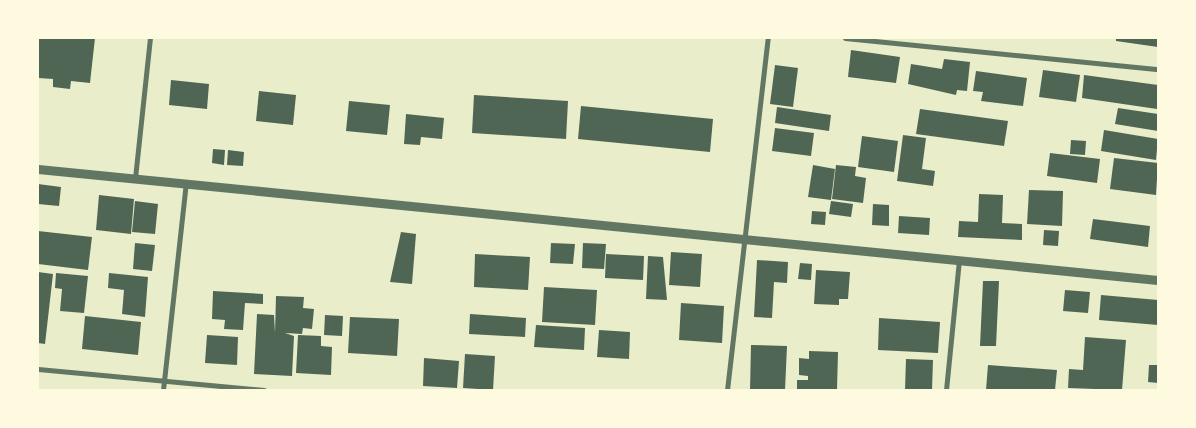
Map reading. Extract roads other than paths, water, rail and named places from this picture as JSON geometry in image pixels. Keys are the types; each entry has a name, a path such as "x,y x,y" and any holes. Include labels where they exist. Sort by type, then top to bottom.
{"street":[{"path":"135,178 150,38"},
{"path":"726,390 768,38"},
{"path":"845,38 1158,69"},
{"path":"38,169 1158,280"},
{"path":"163,390 186,183"},
{"path":"946,390 959,260"},
{"path":"38,369 264,390"}]}
